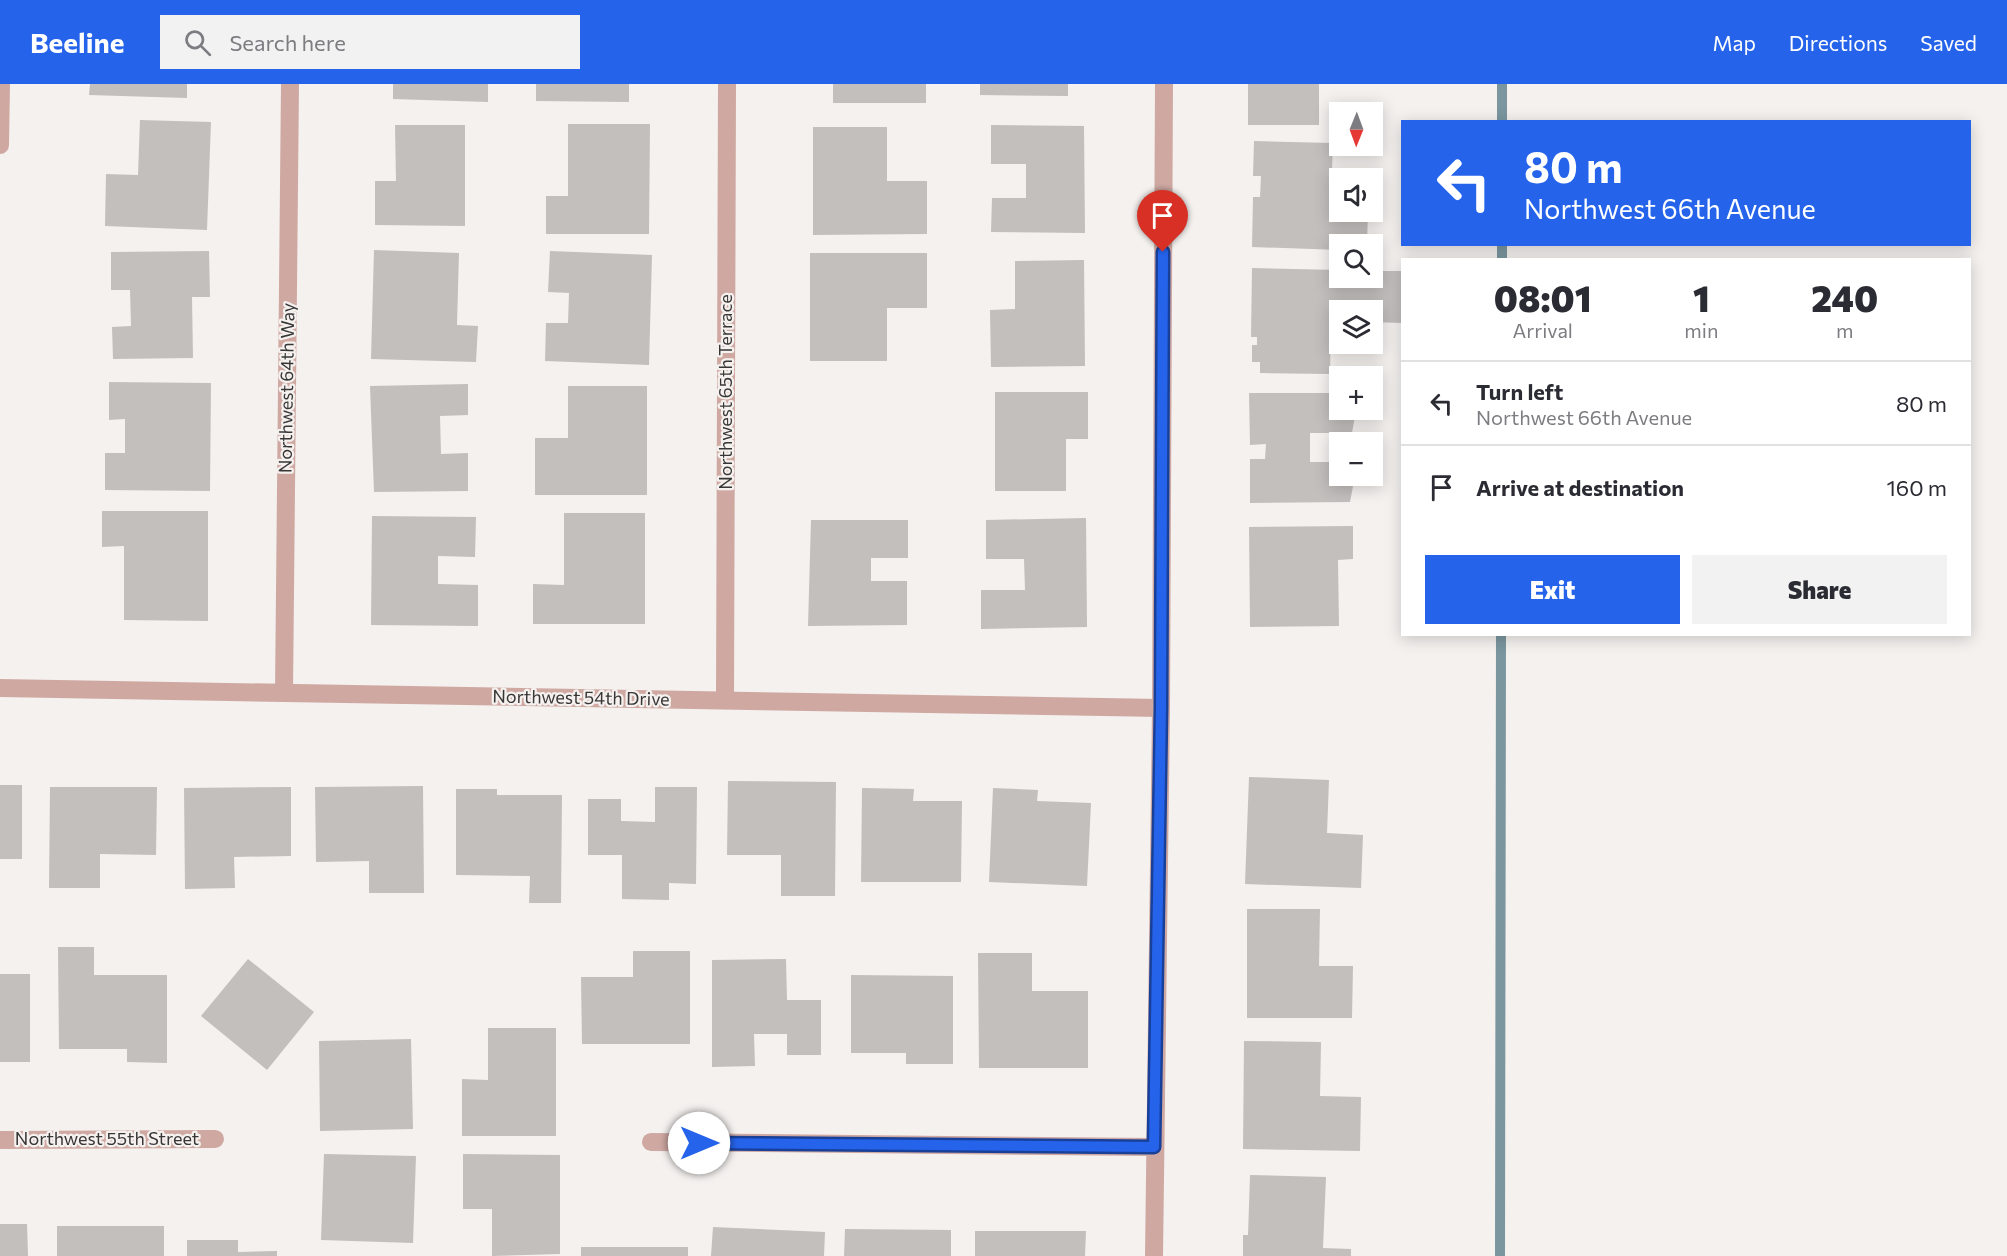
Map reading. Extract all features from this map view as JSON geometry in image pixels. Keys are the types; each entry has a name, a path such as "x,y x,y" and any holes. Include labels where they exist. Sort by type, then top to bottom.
{"street":[{"path":"0,145 1,84"},
{"name":"Northwest 64th Way","path":"284,693 290,84"},
{"name":"Northwest 65th Terrace","path":"725,700 727,84"},
{"path":"1154,1256 1161,708 1164,84"},
{"name":"Northwest 54th Drive","path":"0,688 1161,708"},
{"name":"Northwest 55th Street","path":"0,1140 215,1139"},
{"path":"651,1142 1154,1147"}],"building":[{"path":"90,84 187,84 187,98 89,95"},
{"path":"393,84 488,84 488,102 393,99"},
{"path":"536,84 629,84 629,102 536,101"},
{"path":"833,84 926,84 926,103 833,103"},
{"path":"980,84 1068,84 1068,96 980,95"},
{"path":"1248,84 1319,84 1319,125 1248,125"},
{"path":"140,120 211,122 207,230 105,226 106,174 138,175"},
{"path":"568,124 650,124 649,234 546,234 546,196 568,196"},
{"path":"395,125 465,125 465,226 375,225 375,181 396,181"},
{"path":"991,125 1084,126 1085,233 991,232 992,198 1026,198 1026,164 991,164"},
{"path":"813,127 887,127 887,181 927,181 927,234 813,235"},
{"path":"1254,141 1329,143 1329,156 1333,156 1332,168 1329,168 1329,222 1368,222 1367,234 1329,234 1329,250 1252,247 1253,197 1260,197 1261,176 1253,176"},
{"path":"374,250 459,253 457,325 478,326 476,362 371,359"},
{"path":"209,251 210,297 192,297 193,358 113,359 112,327 131,326 130,290 111,290 111,252"},
{"path":"550,251 652,255 649,365 545,361 546,323 568,323 569,293 548,292"},
{"path":"810,253 927,253 927,308 887,308 887,361 810,361"},
{"path":"1084,260 1085,366 991,367 990,310 1015,309 1015,261"},
{"path":"1252,268 1329,270 1329,288 1383,288 1383,271 1401,271 1401,323 1383,322 1383,300 1329,300 1329,374 1260,373 1260,362 1252,362 1252,345 1257,345 1257,337 1251,337"},
{"path":"109,382 211,383 210,491 105,490 105,453 125,453 125,419 109,420"},
{"path":"468,384 468,415 440,416 441,454 468,453 468,491 374,492 370,386"},
{"path":"568,386 647,386 647,495 535,495 535,438 568,438"},
{"path":"995,392 1088,392 1088,439 1066,439 1066,491 995,491"},
{"path":"1249,393 1329,393 1329,420 1354,420 1352,432 1310,433 1310,462 1329,462 1329,486 1353,486 1350,502 1250,503 1250,459 1265,459 1266,444 1250,445"},
{"path":"102,511 208,511 208,621 124,620 124,546 102,547"},
{"path":"564,513 645,513 645,624 533,624 533,584 564,585"},
{"path":"372,516 476,517 475,557 438,556 438,584 478,585 478,626 371,625"},
{"path":"1086,518 1087,627 981,629 981,590 1025,590 1024,559 986,559 986,520"},
{"path":"811,520 908,520 908,558 871,558 871,581 907,581 907,625 808,626"},
{"path":"1353,526 1353,559 1338,560 1339,626 1250,627 1249,527"},
{"path":"1249,777 1329,780 1327,833 1363,835 1361,888 1245,884"},
{"path":"728,781 836,782 835,896 781,896 781,855 727,855"},
{"path":"0,785 22,785 22,859 0,859"},
{"path":"423,786 424,893 369,893 369,861 316,862 315,787"},
{"path":"50,787 157,787 156,855 100,854 100,888 49,888"},
{"path":"291,787 291,856 234,857 235,888 185,889 184,788"},
{"path":"655,787 697,787 696,884 669,883 669,900 622,899 622,855 588,855 588,799 621,799 621,821 655,822"},
{"path":"862,788 914,789 913,801 962,801 961,882 861,882"},
{"path":"993,788 1038,790 1037,801 1091,803 1087,886 989,882"},
{"path":"456,789 497,789 497,795 562,795 561,903 529,903 530,876 456,875"},
{"path":"1247,909 1320,909 1319,966 1353,966 1352,1018 1247,1018"},
{"path":"58,947 94,947 94,975 167,975 167,1063 127,1062 127,1049 59,1049"},
{"path":"633,951 690,951 690,1044 582,1044 581,977 633,977"},
{"path":"978,953 1032,953 1032,991 1088,991 1088,1068 979,1068"},
{"path":"248,959 314,1012 267,1070 201,1016"},
{"path":"786,959 787,1000 821,1000 821,1055 787,1055 787,1034 754,1034 755,1066 712,1067 712,960"},
{"path":"0,974 30,974 30,1062 0,1062"},
{"path":"851,975 953,976 953,1064 906,1064 906,1053 851,1053"},
{"path":"488,1028 556,1028 556,1136 462,1136 462,1079 488,1080"},
{"path":"411,1039 413,1129 320,1131 319,1041"},
{"path":"1244,1041 1321,1042 1320,1096 1361,1097 1360,1151 1243,1149"},
{"path":"324,1154 416,1156 413,1243 321,1240"},
{"path":"463,1154 560,1155 560,1254 492,1256 492,1209 463,1209"},
{"path":"1250,1175 1326,1177 1323,1248 1351,1249 1351,1256 1243,1256 1243,1235 1248,1235"},
{"path":"0,1224 27,1224 28,1256 0,1256"},
{"path":"57,1226 164,1226 164,1256 57,1256"},
{"path":"713,1227 825,1232 824,1256 711,1256"},
{"path":"845,1229 951,1230 951,1256 844,1256"},
{"path":"975,1231 1086,1231 1085,1256 975,1256"},
{"path":"187,1240 238,1240 238,1252 277,1251 277,1256 187,1256"},
{"path":"581,1247 688,1247 688,1256 581,1256"}],"waterway":[{"path":"1502,84 1502,120"},
{"path":"1502,246 1502,258"},
{"path":"1500,1256 1501,636"}],"route":[{"path":"699,1143 1154,1147 1161,708 1163,252"}]}
